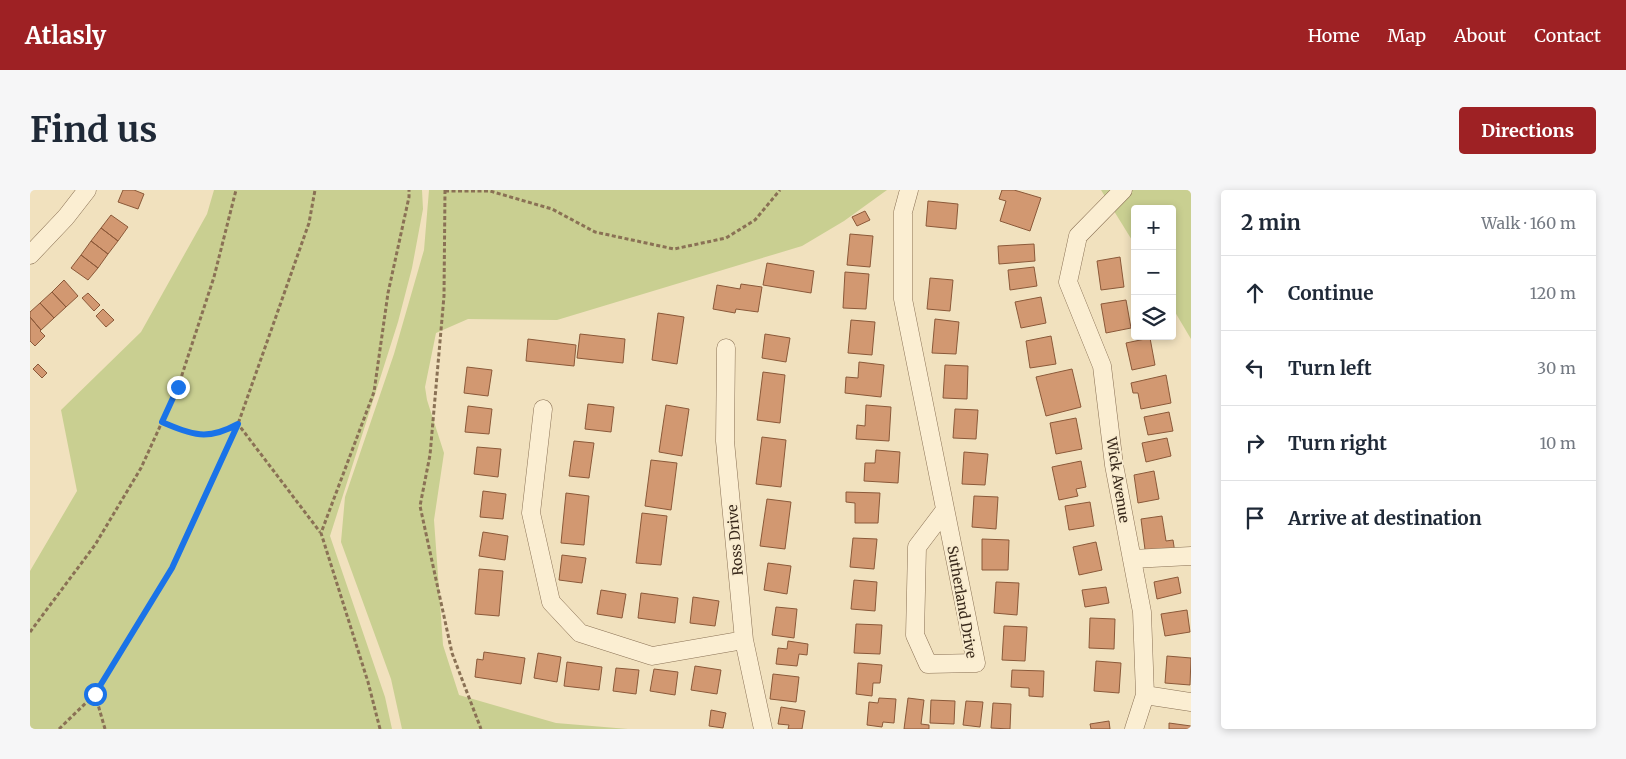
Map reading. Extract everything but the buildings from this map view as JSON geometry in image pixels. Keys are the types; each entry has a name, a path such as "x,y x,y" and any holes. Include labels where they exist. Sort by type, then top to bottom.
{"street":[{"path":"30,255 66,217 87,190"},
{"name":"Sutherland Drive","path":"909,190 903,212 903,299 976,663 928,664 916,635 917,548 945,510"},
{"name":"Wick Avenue","path":"1123,190 1078,236 1068,282 1102,366 1114,465 1142,612 1145,695 1134,729"},
{"name":"Ross Drive","path":"726,348 726,441 744,640 763,729"},
{"path":"543,409 531,513 551,602 580,633 652,656 744,640"},
{"path":"1132,559 1191,556"},
{"path":"1145,695 1191,702"}],"path":[{"path":"30,632 95,545 141,468 178,387 214,277 236,190"},
{"path":"58,729 95,694 172,568 238,424 309,223 315,190"},
{"path":"321,533 374,392 388,293 409,190"},
{"path":"481,729 452,654 420,506 430,455 444,296 445,190 490,192 552,208 595,232 674,249 726,238 755,220 780,190"},
{"path":"162,422 183,430 206,435 223,432 238,424"},
{"path":"238,424 321,533 368,682 380,729"},
{"path":"95,694 105,729"}],"green space":[{"path":"214,190 422,190 423,209 412,268 398,322 330,536 385,697 392,729 30,729 30,571 77,491 61,410 141,332 207,214"},
{"path":"429,190 887,190 844,221 802,246 557,320 468,319 436,333 425,387 427,400 444,453 434,520 443,645 459,695 556,723 628,729 402,729 391,679 341,542 345,497 394,354 424,250"},
{"path":"1101,190 1191,190 1191,339 1176,314 1176,205 1131,205 1131,239"}],"route":[{"path":"95,694 172,568 238,424 223,432 206,435 183,430 162,422 178,387"}]}
